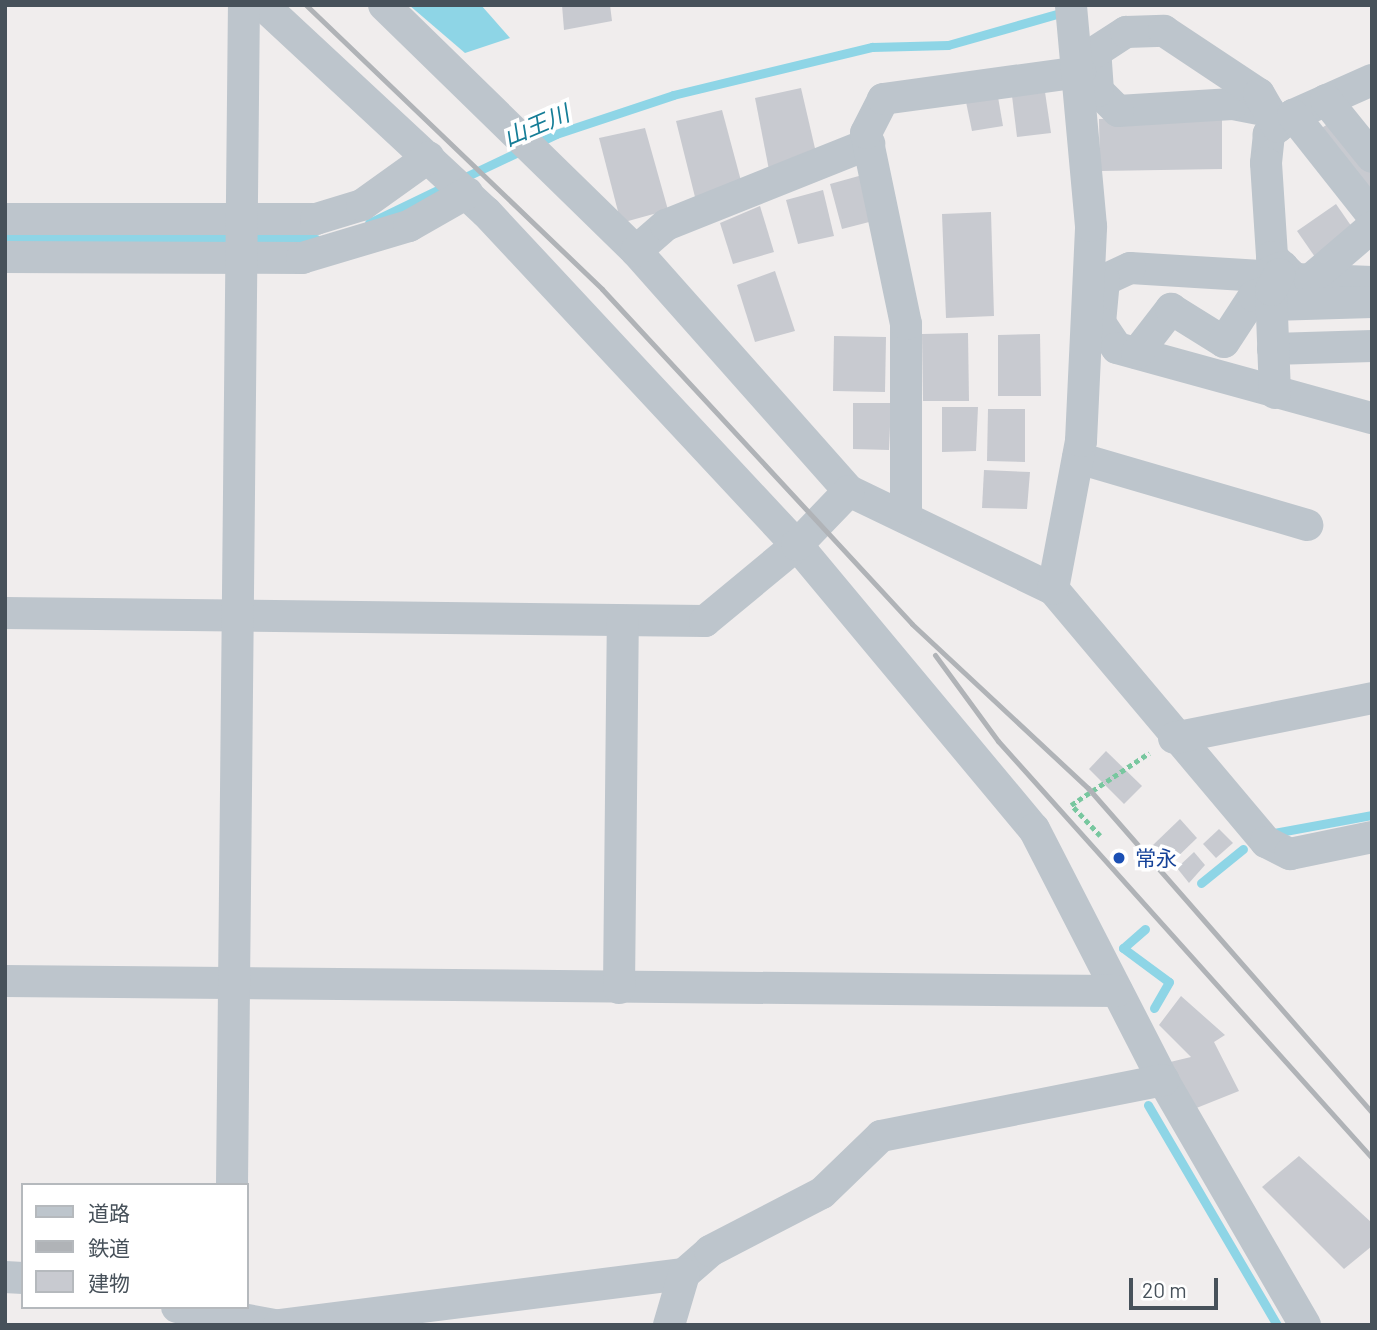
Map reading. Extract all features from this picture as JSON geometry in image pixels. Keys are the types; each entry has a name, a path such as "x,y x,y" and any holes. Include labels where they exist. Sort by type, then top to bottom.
{"street":[{"path":"232,1183 244,5"},
{"path":"263,5 450,177 797,545 1034,829 1163,1080 1305,1325"},
{"path":"384,5 518,131 636,251 849,491 1053,589 1174,738 1266,842 1290,854 1372,837"},
{"path":"1053,589 1078,458 1094,314 1091,226 1074,19"},
{"path":"1280,118 1232,104 1118,111 1098,91 1095,52 1126,32 1164,31 1259,94 1372,215"},
{"path":"906,518 906,324 866,133 883,100 1080,72"},
{"path":"1275,393 1273,349 1284,285 1272,257 1266,163 1269,134 1280,118 1372,80"},
{"path":"1326,100 1372,157"},
{"path":"636,251 666,225 869,144"},
{"path":"5,219 316,219 450,177"},
{"path":"5,257 302,258 359,245 450,177"},
{"path":"1137,353 1171,309 1224,342 1254,296 1284,285 1372,227"},
{"path":"1094,314 1104,280 1130,268 1261,276 1284,285 1371,292"},
{"path":"1284,285 1371,292"},
{"path":"1371,292 1372,338"},
{"path":"1094,314 1117,348 1372,418"},
{"path":"1273,349 1372,346"},
{"path":"1078,458 1307,525"},
{"path":"5,613 705,621 797,545 849,491"},
{"path":"619,988 623,621"},
{"path":"1174,738 1372,698"},
{"path":"5,981 1117,991"},
{"path":"669,1325 684,1274 710,1251 822,1193 881,1136 1163,1080"},
{"path":"188,1309 276,1325 684,1274"}],"path":[{"path":"1100,836 1071,805 1174,738"}],"water":[{"path":"409,5 481,5 510,38 465,53"}],"building":[{"path":"562,5 610,5 612,21 564,30"},
{"path":"801,88 817,157 769,170 755,98"},
{"path":"1045,92 1051,133 1017,137 1012,96"},
{"path":"998,97 1003,126 972,131 966,102"},
{"path":"722,110 744,192 697,205 676,121"},
{"path":"1222,115 1222,169 1100,171 1099,119"},
{"path":"1333,121 1372,171 1372,201 1315,132"},
{"path":"645,128 668,210 621,223 599,138"},
{"path":"866,174 877,220 842,229 830,184"},
{"path":"823,190 834,236 798,244 786,200"},
{"path":"1336,204 1354,230 1315,257 1297,231"},
{"path":"760,206 774,252 733,264 720,223"},
{"path":"991,212 994,316 946,318 942,214"},
{"path":"775,271 795,331 755,342 737,285"},
{"path":"968,333 969,401 923,401 922,334"},
{"path":"1040,334 1041,396 998,396 998,335"},
{"path":"834,336 886,337 885,392 833,391"},
{"path":"853,403 891,403 889,450 853,449"},
{"path":"942,407 978,407 976,451 942,452"},
{"path":"988,409 1025,409 1025,462 987,461"},
{"path":"984,470 1030,472 1027,509 982,508"},
{"path":"1106,751 1142,786 1124,804 1089,769"},
{"path":"1180,819 1197,838 1169,865 1153,845"},
{"path":"1219,829 1233,843 1216,858 1203,844"},
{"path":"1194,852 1205,865 1189,883 1177,868"},
{"path":"1181,996 1225,1035 1214,1042 1239,1091 1194,1109 1166,1063 1191,1057 1159,1025"},
{"path":"1299,1156 1372,1223 1372,1246 1344,1269 1262,1187"}],"waterway":[{"name":"山王川","path":"461,179 556,134 673,95 872,47 948,45 1067,11"},
{"name":"山王川","path":"369,223 448,185"},
{"name":"山王川","path":"5,238 316,239"},
{"path":"1274,833 1372,815"},
{"path":"1201,883 1243,849"},
{"path":"1145,929 1123,948 1169,982 1154,1008"},
{"path":"1148,1105 1277,1325"}],"railway":[{"path":"306,5 602,289 912,624 1088,788 1372,1112"},
{"path":"935,655 998,741 1372,1158"}],"place":[{"name":"常永","path":"1119,858"}]}
